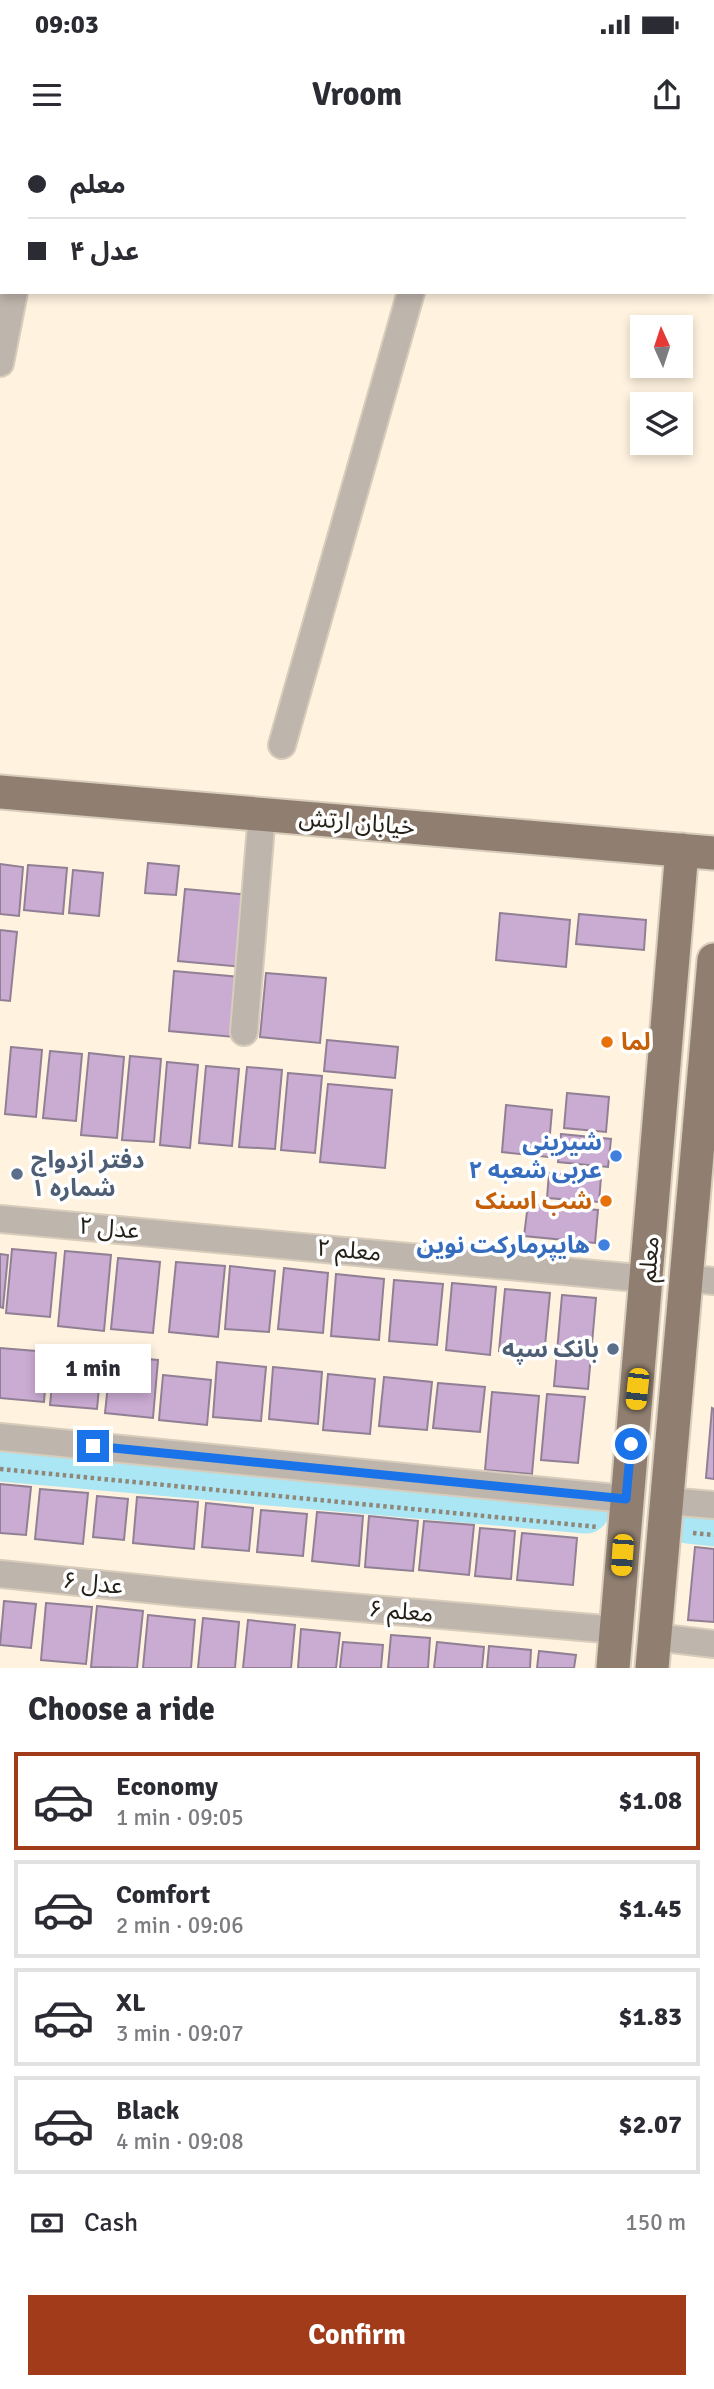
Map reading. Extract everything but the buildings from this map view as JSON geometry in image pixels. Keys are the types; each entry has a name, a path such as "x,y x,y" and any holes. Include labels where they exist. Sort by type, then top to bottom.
{"main road":[{"name":"خیابان ارتش","path":"0,792 698,851"},
{"name":"معلم","path":"613,1668 648,1279 698,851"},
{"name":"معلم","path":"654,1653 667,1501 700,1279 714,960"}],"street":[{"path":"0,363 15,294"},
{"path":"282,745 410,294"},
{"path":"244,1032 262,814"},
{"name":"عدل ۲","path":"0,1219 218,1238"},
{"name":"معلم ۲","path":"218,1238 648,1279"},
{"path":"0,1437 198,1457 625,1514"},
{"path":"667,1501 714,1505"},
{"name":"عدل ۶","path":"0,1574 186,1592"},
{"name":"معلم ۶","path":"186,1592 616,1630"},
{"path":"654,1653 714,1644"}],"path":[{"path":"0,1469 625,1514"}],"waterway":[{"path":"0,1458 586,1510"},
{"path":"687,1520 714,1523"}],"place":[{"name":"لما","path":"607,1042"},
{"name":"شیرینی عربی شعبه ۲","path":"616,1156"},
{"name":"دفتر ازدواج شماره ۱","path":"17,1174"},
{"name":"شب اسنک","path":"606,1201"},
{"name":"هایپرمارکت نوین","path":"604,1245"},
{"name":"بانک سپه","path":"613,1349"}],"route":[{"path":"93,1446 626,1499 631,1444"}]}
